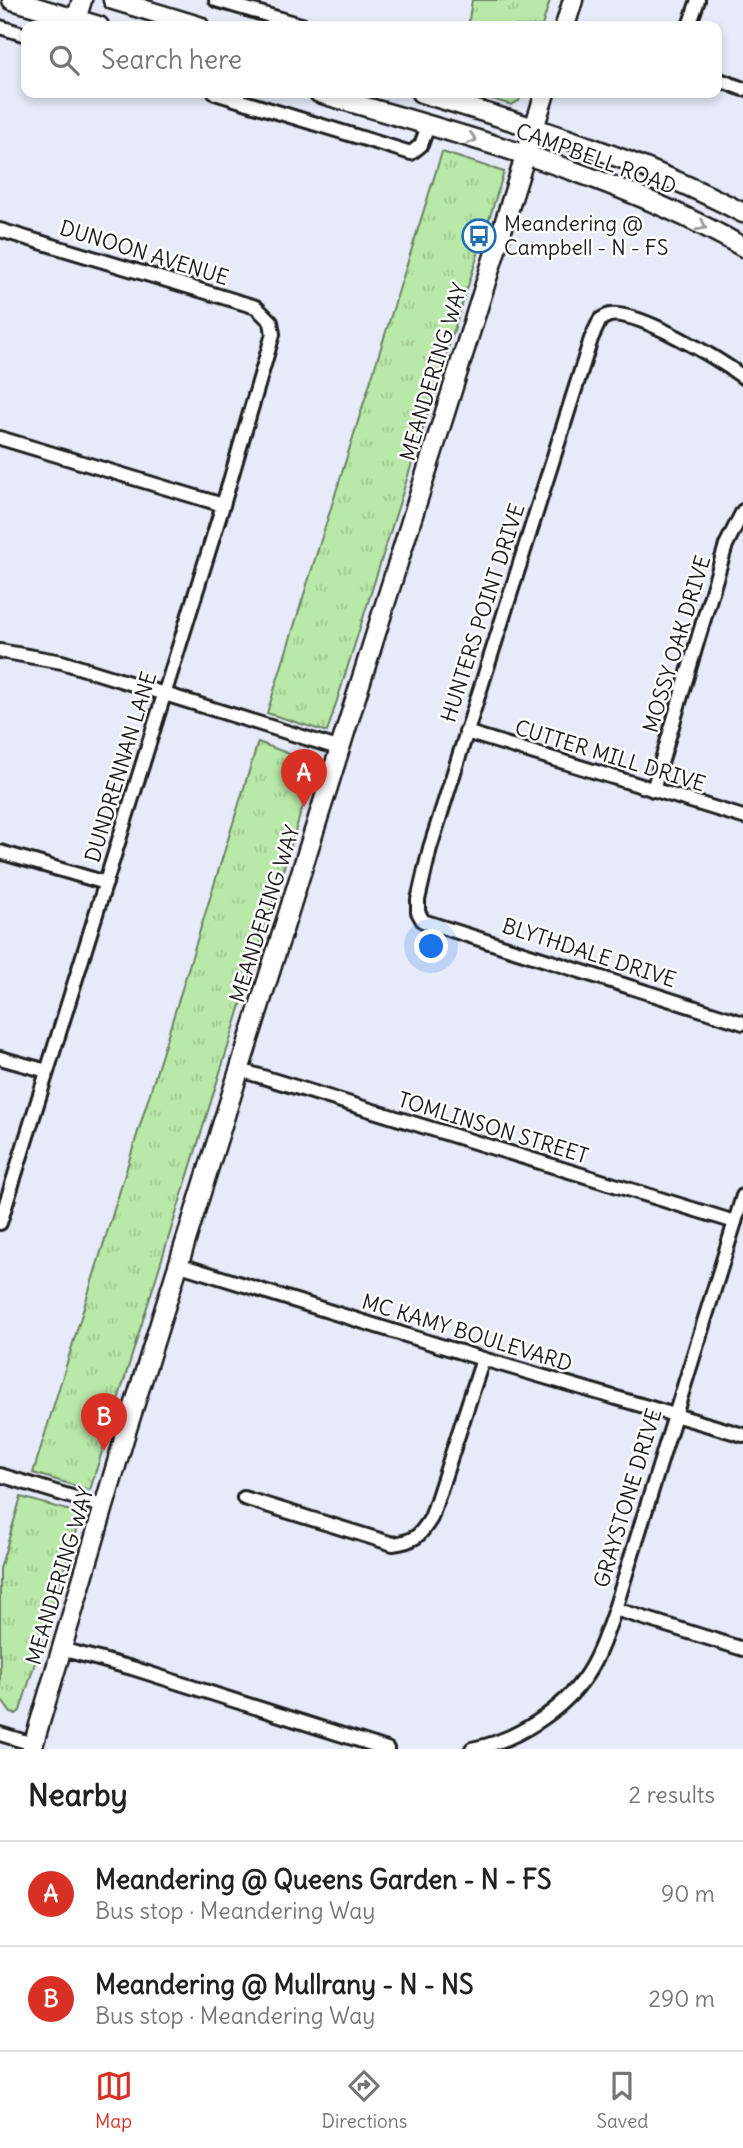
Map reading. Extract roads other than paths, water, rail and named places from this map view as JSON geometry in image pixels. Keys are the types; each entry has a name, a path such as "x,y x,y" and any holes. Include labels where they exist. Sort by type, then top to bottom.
{"street":[{"path":"12,0 70,21"},
{"path":"76,21 82,0"},
{"path":"113,0 182,21"},
{"path":"216,0 287,21"},
{"path":"567,21 573,0"},
{"path":"691,21 698,0"},
{"path":"0,27 21,33"},
{"path":"722,81 743,89"},
{"path":"231,98 411,153 421,145 428,126"},
{"name":"CAMPBELL ROAD","path":"336,98 526,155 601,181 670,209 743,247"},
{"name":"CAMPBELL ROAD","path":"441,98 606,151 674,178 743,213"},
{"name":"MEANDERING WAY","path":"32,1746 544,98"},
{"name":"DUNOON AVENUE","path":"0,230 256,307 271,322"},
{"name":"HUNTERS POINT DRIVE","path":"423,921 418,912 419,888 591,339 600,320 611,315 650,326 718,359 743,377"},
{"name":"DUNDRENNAN LANE","path":"0,1223 223,505 270,347 271,322"},
{"path":"0,438 223,505"},
{"name":"MOSSY OAK DRIVE","path":"653,790 726,545 743,511"},
{"path":"0,651 62,662 341,749"},
{"name":"CUTTER MILL DRIVE","path":"466,732 743,817"},
{"path":"0,852 106,883"},
{"name":"BLYTHDALE DRIVE","path":"423,921 743,1023"},
{"path":"0,1058 47,1071"},
{"name":"TOMLINSON STREET","path":"240,1070 735,1222"},
{"name":"GRAYSTONE DRIVE","path":"472,1749 511,1737 534,1723 576,1688 598,1655 615,1609 743,1196"},
{"name":"MC KAMY BOULEVARD","path":"180,1265 483,1359 743,1435"},
{"path":"244,1498 393,1544 407,1542 421,1535 431,1518 483,1359"},
{"path":"0,1475 105,1507"},
{"path":"615,1609 743,1649"},
{"path":"61,1649 132,1668 387,1749"},
{"path":"0,1734 32,1746"}],"place":[{"name":"Meandering @ Campbell - N - FS","path":"479,236"},
{"name":"Meandering @ Queens Garden - N - FS","path":"304,807"},
{"name":"Meandering @ Mullrany - N - NS","path":"104,1451"}]}
